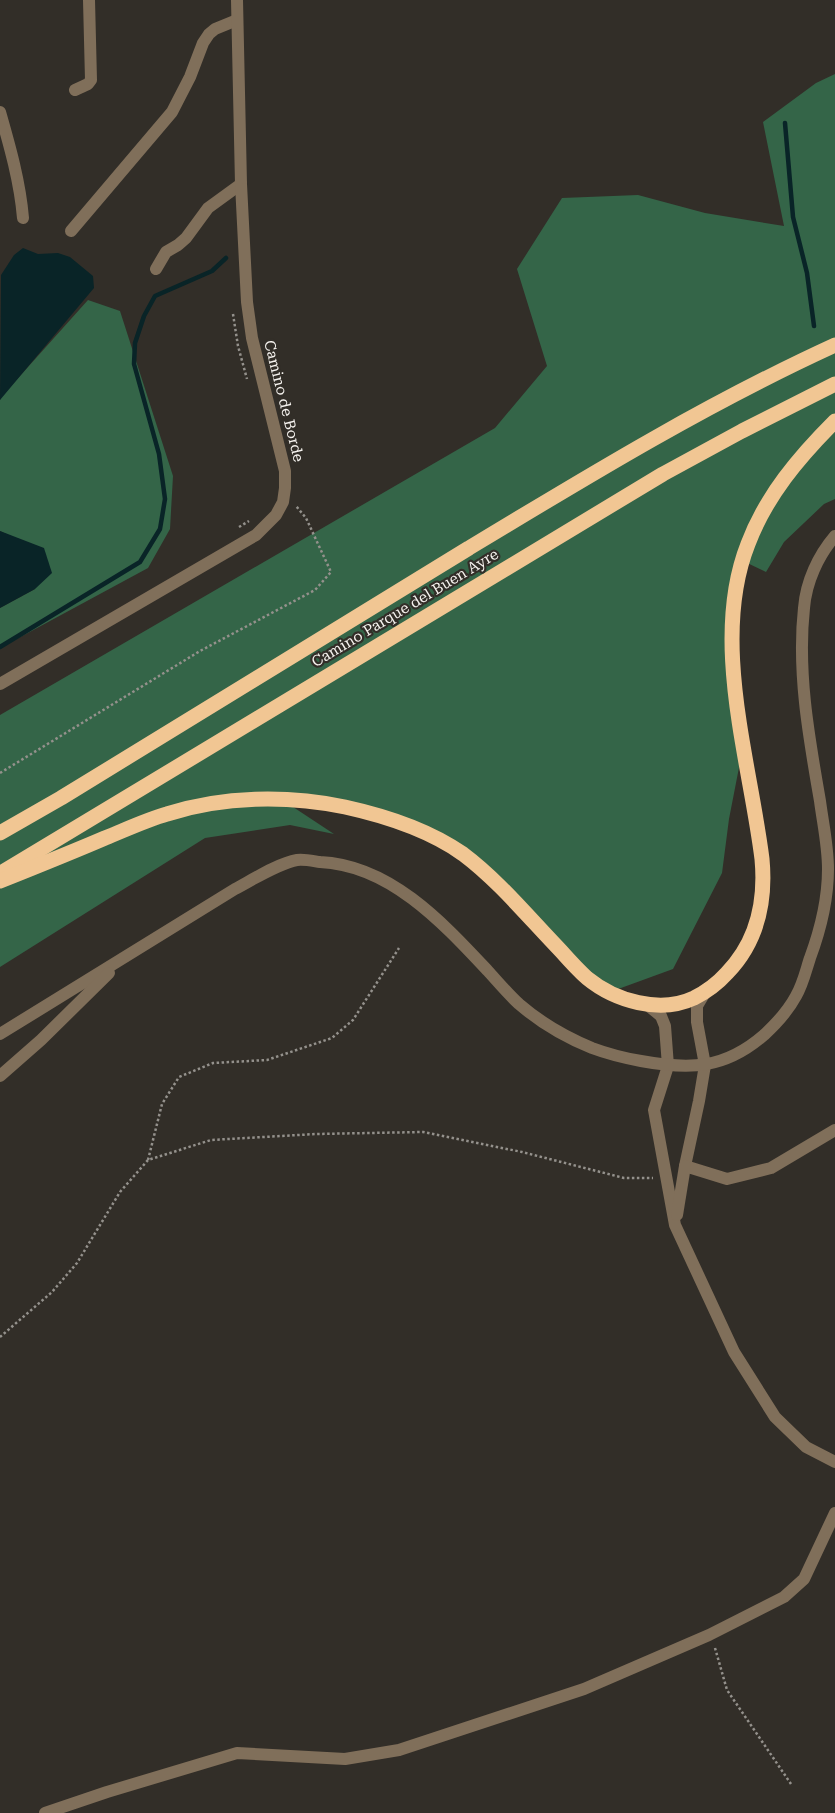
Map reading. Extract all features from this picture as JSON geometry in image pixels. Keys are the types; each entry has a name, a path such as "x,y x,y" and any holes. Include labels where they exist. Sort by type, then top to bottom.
{"highway":[{"name":"Camino Parque del Buen Ayre","path":"0,833 61,798 567,489 729,396 835,345"},
{"name":"Camino Parque del Buen Ayre","path":"0,874 663,474 835,384"},
{"path":"0,882 151,819 203,805 245,800 283,800 346,807 373,814 412,828 448,845 462,854 491,879 587,978 598,986 620,997 660,1005 677,1003 706,991 726,974 746,950 759,920 763,894 762,859 743,747 734,674 733,624 740,570 751,537 776,490 804,453 835,421"}],"street":[{"path":"75,90 88,84 91,80 88,0"},
{"name":"Camino de Borde","path":"0,684 256,534 276,515 282,502 285,488 282,458 249,323 240,184 237,0"},
{"path":"71,231 172,112 190,77 202,43 209,34 215,29 237,20"},
{"path":"0,112 22,198 23,218"},
{"path":"156,268 166,252 186,238 208,208 240,184"},
{"path":"0,1034 235,889 272,870 298,860 333,862 365,870 389,883 452,933 517,1002 542,1022 572,1040 611,1055 668,1066 694,1067 705,1065 748,1049 780,1020 797,994 816,943 828,871 827,845 808,727 802,652 804,606 810,579 824,550 835,536"},
{"path":"0,1076 41,1040 125,957"},
{"path":"675,1225 705,1065 697,1022 697,1006 706,991"},
{"path":"645,1003 661,1016 665,1026 668,1066 654,1110 675,1225 734,1352 775,1416 806,1448 835,1462"},
{"path":"685,1166 727,1179 770,1168 835,1130"},
{"path":"45,1813 107,1792 237,1754 345,1759 399,1750 584,1689 708,1636 784,1596 804,1579 835,1513"}],"path":[{"path":"233,313 238,346 247,380"},
{"path":"0,773 200,651 315,590 331,572 306,518 297,506 282,502"},
{"path":"234,531 254,518"},
{"path":"0,1337 52,1292 77,1263 120,1192 148,1160 162,1104 180,1077 213,1063 267,1060 332,1038 353,1020 399,948"},
{"path":"148,1160 211,1140 316,1134 423,1132 522,1152 624,1178 667,1178"},
{"path":"708,1636 715,1648 727,1690 792,1784"}],"green space":[{"path":"835,74 835,499 824,504 784,542 766,572 743,561 735,600 743,747 729,819 722,873 673,969 610,992 491,879 412,828 284,801 334,834 290,825 205,838 0,967 0,715 495,428 547,366 517,269 562,198 638,195 705,213 784,226 763,122 816,83"},
{"path":"88,300 120,311 173,476 170,529 148,568 0,648 0,608 35,589 15,538 0,531 0,400"}],"water":[{"path":"23,248 38,254 58,253 70,257 93,276 94,288 0,400 1,275 14,255"},
{"path":"0,531 44,548 52,573 35,589 0,608"}],"waterway":[{"path":"785,123 793,217 807,273 814,326"},
{"path":"0,647 140,562 160,529 165,499 159,454 134,364 135,343 144,316 155,296 212,271 226,258"}]}
